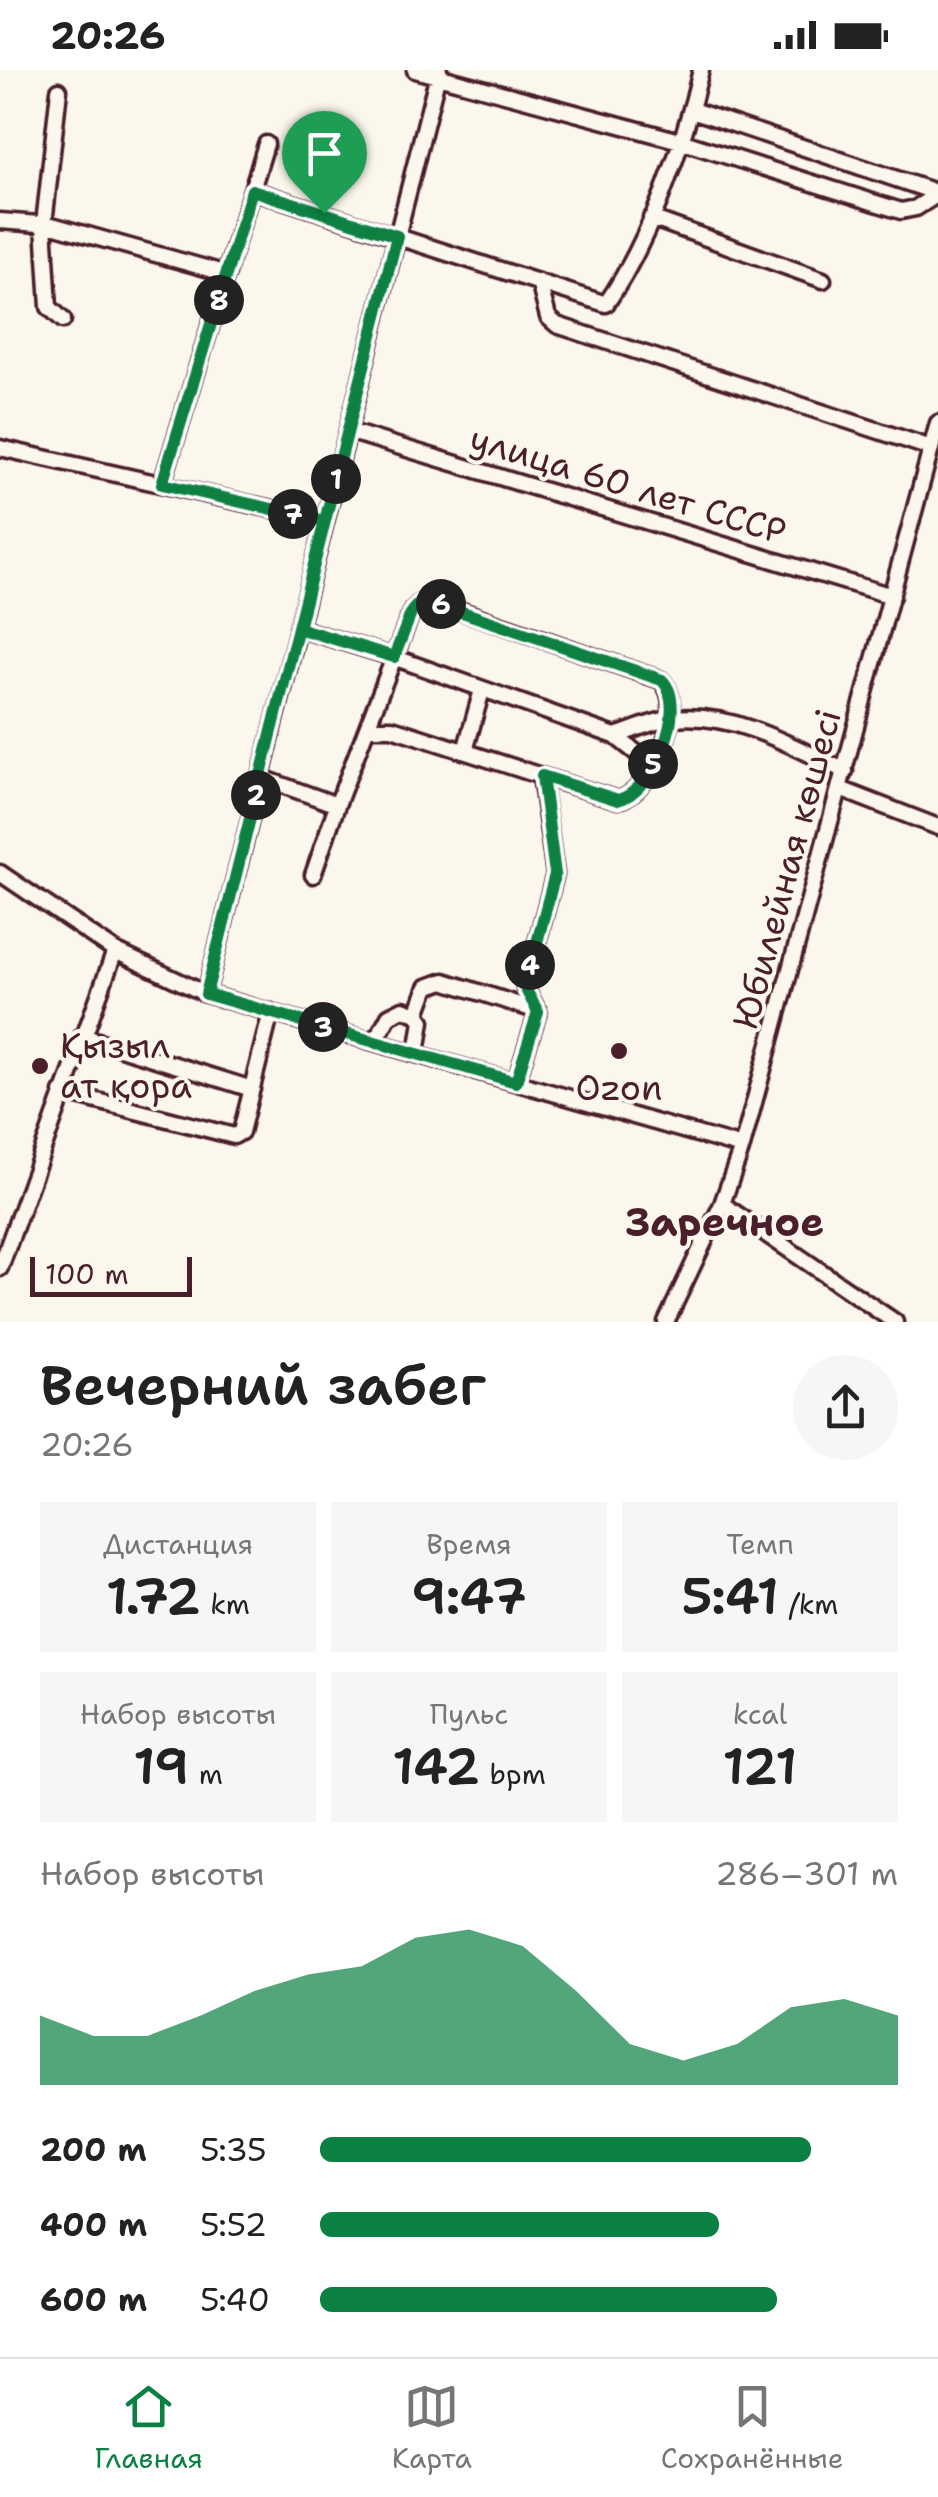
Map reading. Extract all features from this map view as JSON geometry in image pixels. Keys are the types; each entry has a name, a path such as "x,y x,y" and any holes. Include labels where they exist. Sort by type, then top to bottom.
{"street":[{"path":"415,70 438,72 680,141 901,211 916,208 938,194"},
{"path":"252,190 606,304 627,274 650,218 692,110 701,70"},
{"path":"206,994 438,72"},
{"path":"58,90 44,224 49,307 63,320"},
{"path":"692,110 938,194"},
{"path":"162,484 266,144"},
{"path":"650,218 823,280"},
{"path":"0,221 44,224 227,274"},
{"path":"539,282 548,317 557,325 931,448"},
{"name":"Юбилейная көшесі","path":"666,1322 722,1204 742,1147 938,423"},
{"name":"улица 60 лет СССР","path":"348,431 892,596"},
{"path":"0,448 325,521"},
{"path":"312,875 412,611 420,602 433,602 662,680 672,698 670,731 652,765 636,791 618,800 392,728 369,728"},
{"path":"298,628 394,657 616,736 652,765"},
{"path":"465,750 482,690"},
{"path":"380,700 392,728"},
{"path":"616,736 672,718 718,719 788,744 845,771"},
{"path":"260,776 336,805"},
{"path":"516,1082 538,1012 525,988 555,874 542,776"},
{"path":"840,789 938,827"},
{"path":"0,873 115,951 206,994 742,1147"},
{"path":"0,1268 115,951"},
{"path":"417,1014 427,987 444,981 538,1012"},
{"path":"375,1042 393,1012 403,1010 417,1014 424,1026 417,1054"},
{"path":"62,1092 234,1136 241,1132 271,1012"},
{"path":"82,1036 252,1089"},
{"path":"722,1204 895,1322"}],"place":[{"name":"Ozon","path":"619,1051"},
{"name":"Қызыл ат қора","path":"40,1066"}],"district":[{"name":"Заречное","path":"725,1222"}],"route":[{"path":"324,213 252,190 162,484 325,521 298,628 394,657 412,611 420,602 433,602 662,680 672,698 670,731 664,746 636,791 627,798 618,800 542,776 555,874 525,988 538,1012 516,1082 206,994 260,776 298,628 397,236 324,213"}]}
